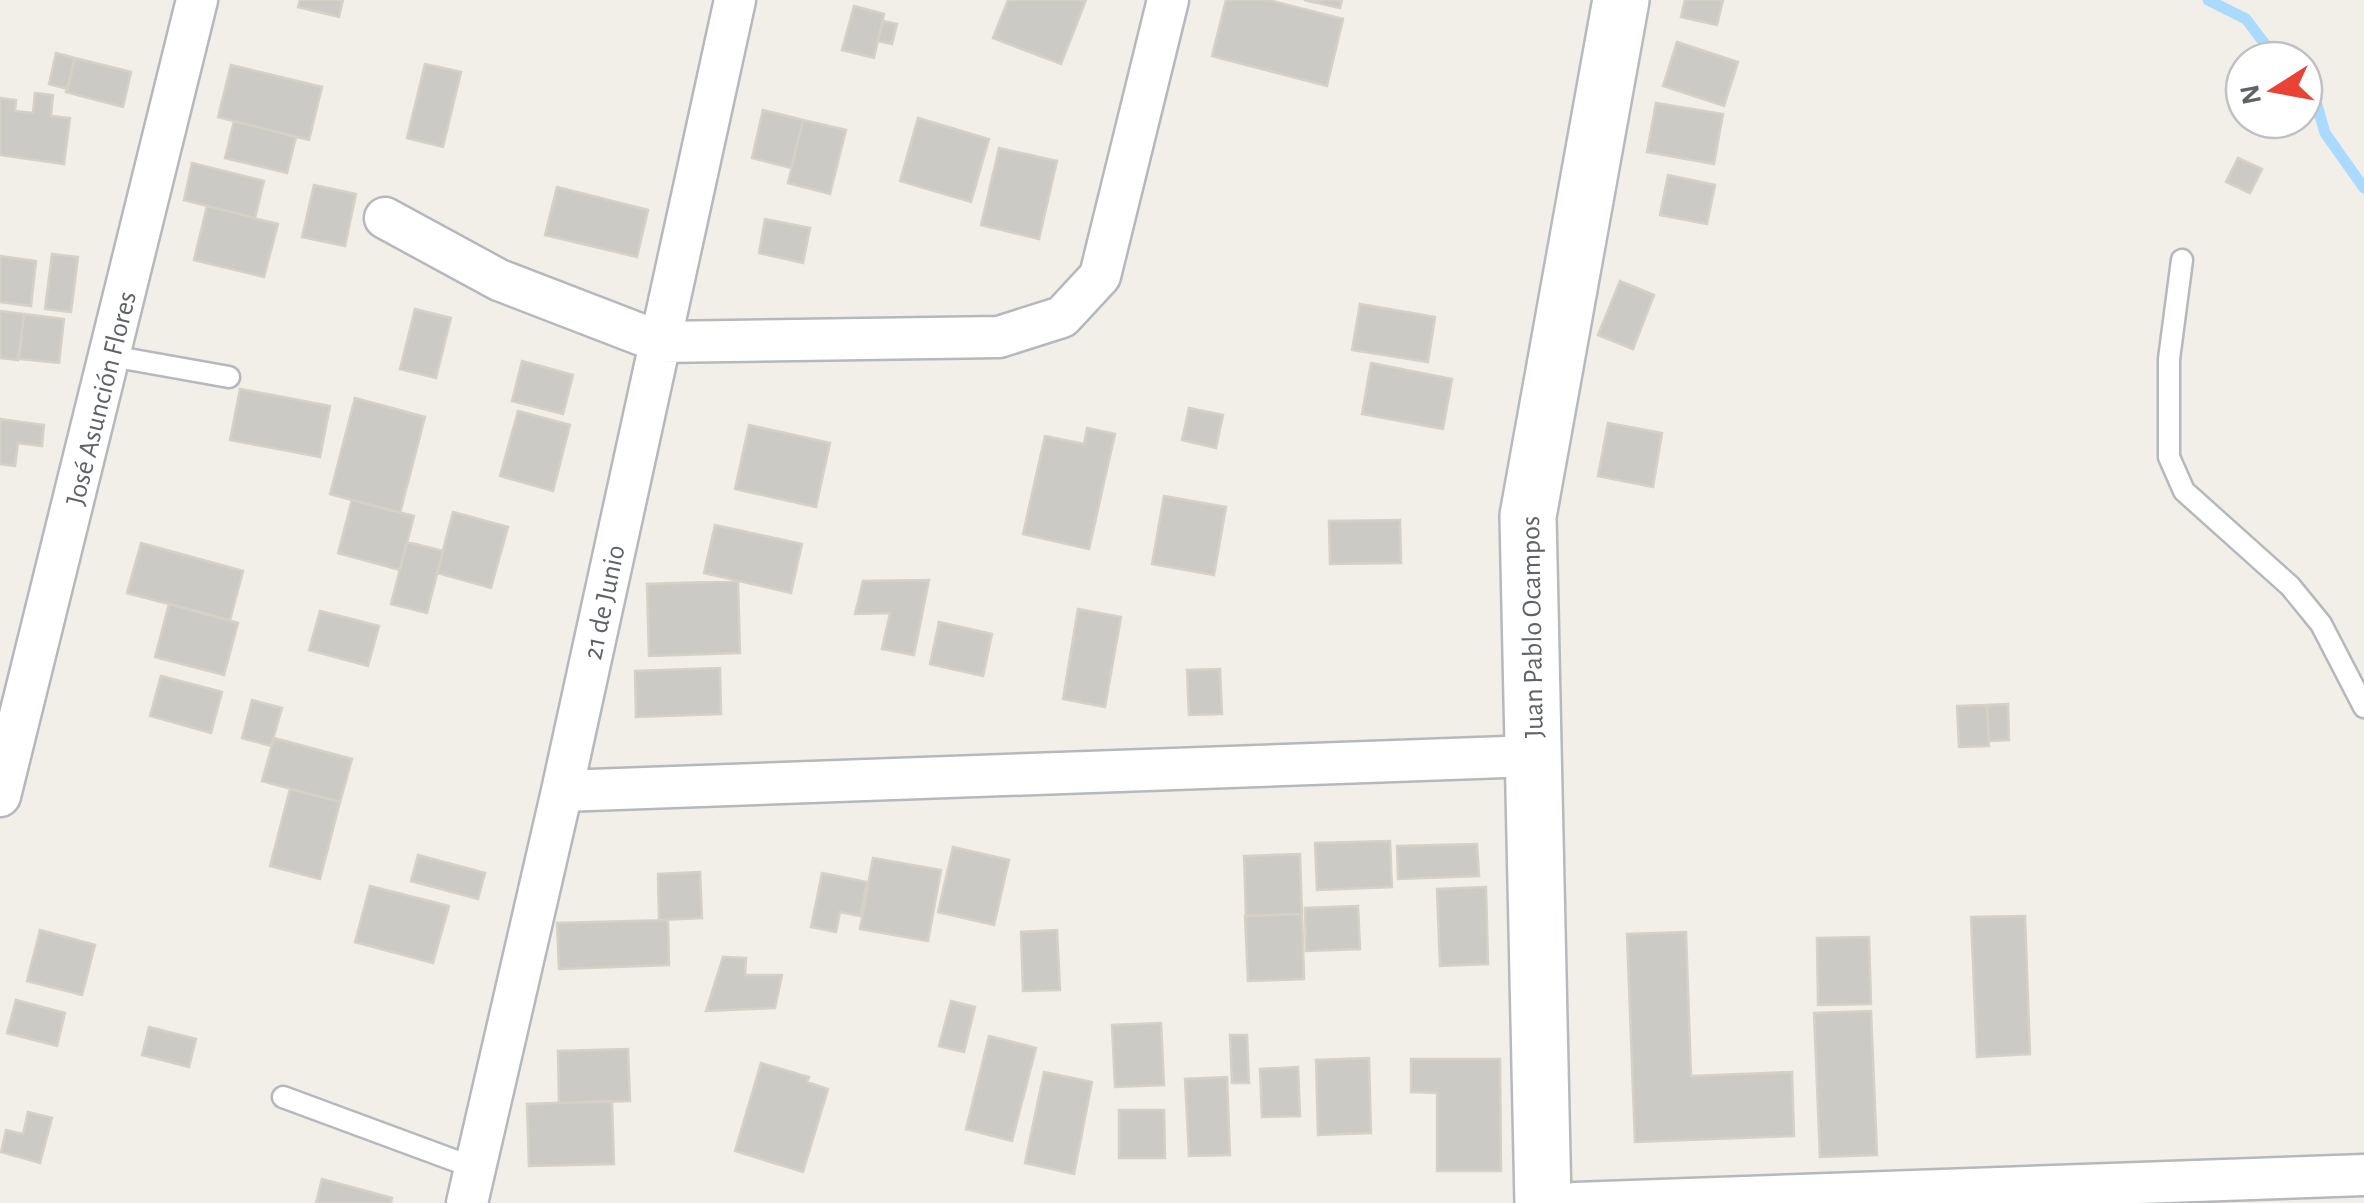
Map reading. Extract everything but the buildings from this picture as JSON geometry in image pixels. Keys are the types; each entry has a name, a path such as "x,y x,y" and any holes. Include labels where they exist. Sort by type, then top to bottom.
{"street":[{"name":"José Asunción Flores","path":"0,796 197,0"},
{"name":"21 de Junio","path":"471,1186 562,791 735,0"},
{"path":"385,218 499,280 660,342 999,337 1062,317 1100,276 1168,0"},
{"name":"Juan Pablo Ocampos","path":"1543,1203 1528,516 1621,0"},
{"path":"562,791 1533,756"},
{"path":"1574,1203 2364,1175"}],"lane":[{"path":"2182,260 2169,358 2170,457 2184,491 2290,586 2321,624 2364,708"},
{"path":"111,356 229,377"},
{"path":"284,1097 471,1186"}],"waterway":[{"path":"2208,0 2246,19 2262,40"},
{"path":"2324,129 2364,188"}]}
